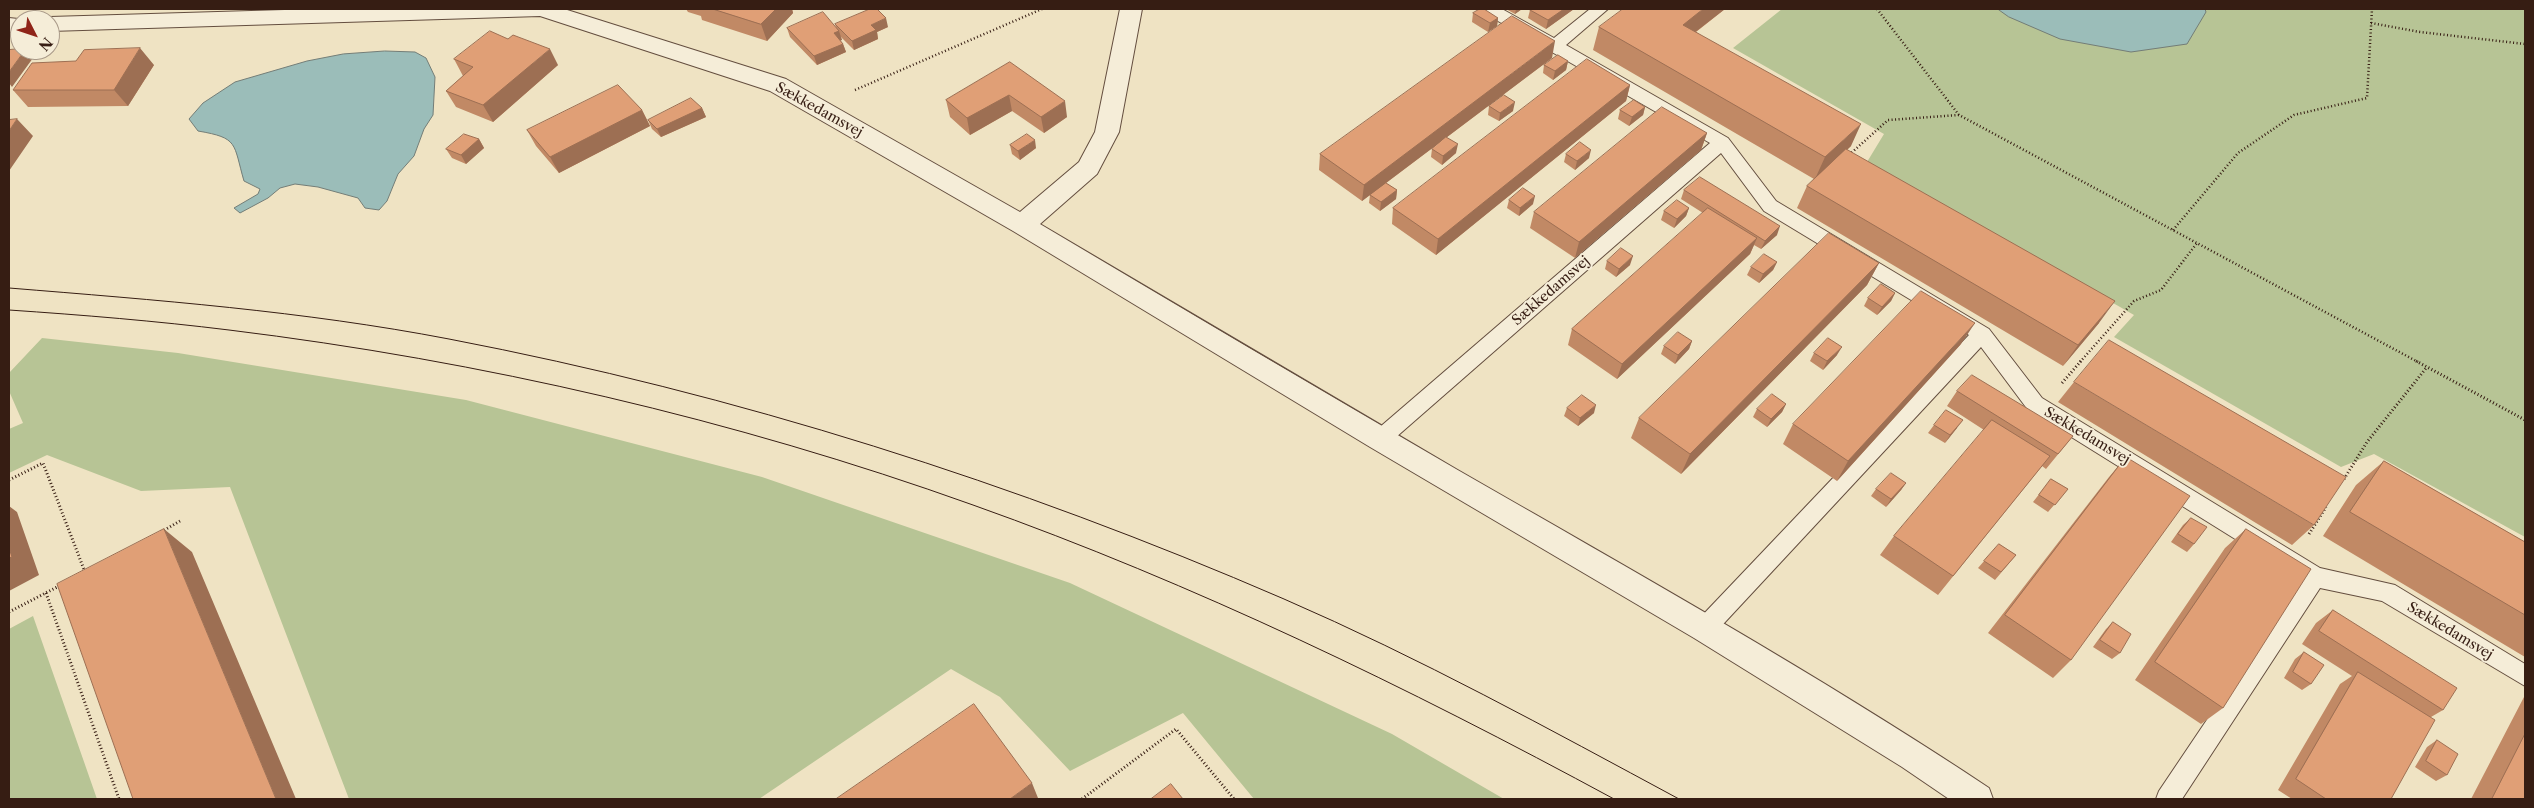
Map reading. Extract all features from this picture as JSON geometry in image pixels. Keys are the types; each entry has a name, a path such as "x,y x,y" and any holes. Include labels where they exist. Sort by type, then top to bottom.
{"street":[{"path":"1022,226 1088,168 1107,132 1131,9"},
{"name":"Sækkedamsvej","path":"60,24 545,10 778,85 1022,226 1380,439 1705,628 1914,756 1977,799"}],"lane":[{"name":"Sækkedamsvej","path":"1490,9 1722,142 1770,206 1982,334 2035,404 2315,577 2387,592 2525,676"},
{"path":"1556,46 1600,9"},
{"name":"Sækkedamsvej","path":"1380,439 1722,142"},
{"path":"1705,628 1982,334"},
{"path":"2168,799 2315,577"}],"path":[{"path":"815,107 1042,9"},
{"path":"1877,9 1959,115 2525,420"},
{"path":"2173,230 2238,153 2294,115 2367,98 2372,9"},
{"path":"2371,23 2420,32 2525,44"},
{"path":"1847,157 1888,120 1959,115"},
{"path":"2035,404 2054,391 2134,301 2161,290 2197,243"},
{"path":"2342,482 2367,442 2427,367"},
{"path":"9,480 43,463 85,572"},
{"path":"2292,562 2327,506"},
{"path":"154,535 180,521"},
{"path":"77,576 94,567"},
{"path":"9,612 70,580"},
{"path":"46,592 119,799"},
{"path":"1082,799 1176,729 1234,799"}],"green space":[{"path":"1782,9 2525,9 2525,537 2374,454 2341,467 2114,337 2134,315 1867,162 1884,134 1733,48"},
{"path":"42,338 178,353 466,400 762,477 1070,583 1392,734 1504,799 1254,799 1183,713 1070,771 1000,697 951,669 759,799 349,799 230,487 141,491 47,455 9,473 9,429 23,423 9,391 9,373"},
{"path":"33,616 97,799 9,799 9,629"}],"water":[{"path":"1998,9 2205,9 2206,12 2187,44 2131,52 2060,39 2009,17"},
{"path":"385,51 415,52 426,58 435,77 433,115 424,129 414,156 398,174 387,201 379,210 365,208 358,198 318,187 295,184 280,188 268,198 240,213 234,208 258,194 260,189 244,181 235,150 228,140 221,136 198,131 189,119 203,103 235,82 307,61 343,54"}],"building":[{"path":"713,9 776,9 761,24"},
{"path":"870,9 877,9 886,18 871,25 876,30 852,41 835,24"},
{"path":"1484,9 1498,18 1490,23 1473,13"},
{"path":"1531,9 1564,9 1548,20"},
{"path":"1623,9 1703,9 1683,25 1861,124 1825,157 1599,27"},
{"path":"823,12 839,31 834,33 843,44 814,56 787,28"},
{"path":"1512,16 1555,41 1364,185 1320,154"},
{"path":"490,31 508,39 513,35 550,49 483,105 446,91 473,67 454,59"},
{"path":"140,48 114,90 13,90 32,63 76,61 84,50"},
{"path":"9,50 10,60 18,60 9,72"},
{"path":"1558,55 1568,61 1555,71 1544,65"},
{"path":"1587,59 1630,85 1438,239 1393,208"},
{"path":"1010,62 1065,101 1041,117 1009,95 967,118 946,100"},
{"path":"618,85 642,110 550,157 527,130"},
{"path":"1504,95 1515,102 1500,113 1489,106"},
{"path":"691,98 702,108 657,129 648,120"},
{"path":"1634,100 1645,107 1632,117 1620,110"},
{"path":"1662,107 1707,133 1579,242 1534,212"},
{"path":"17,119 9,131 9,120"},
{"path":"464,134 479,139 461,155 446,149"},
{"path":"1027,134 1035,140 1018,151 1010,145"},
{"path":"1446,137 1458,144 1443,156 1432,149"},
{"path":"1580,142 1591,150 1577,161 1566,154"},
{"path":"1846,149 2115,301 2078,345 1807,186"},
{"path":"1700,177 1780,226 1765,241 1684,190"},
{"path":"1386,183 1397,190 1381,202 1370,195"},
{"path":"1523,188 1535,196 1520,208 1509,200"},
{"path":"1677,200 1689,208 1677,219 1664,211"},
{"path":"1708,208 1757,238 1622,364 1572,329"},
{"path":"1829,233 1879,263 1690,454 1639,418"},
{"path":"1621,248 1633,256 1619,269 1607,261"},
{"path":"1764,254 1777,262 1763,274 1751,267"},
{"path":"1881,284 1895,293 1882,307 1868,298"},
{"path":"1921,291 1975,323 1848,461 1793,424"},
{"path":"1678,332 1692,341 1678,355 1664,346"},
{"path":"1828,338 1842,347 1827,361 1814,353"},
{"path":"2109,340 2346,477 2314,525 2074,382"},
{"path":"1972,375 2073,436 2058,454 1957,391"},
{"path":"1772,394 1786,404 1771,419 1757,409"},
{"path":"1582,395 1596,405 1580,418 1567,408"},
{"path":"1946,410 1963,420 1950,435 1934,425"},
{"path":"1992,420 2050,456 1953,576 1894,536"},
{"path":"2126,457 2190,496 2071,660 2005,615"},
{"path":"2384,461 2525,542 2525,615 2350,512"},
{"path":"1891,473 1906,483 1891,499 1876,489"},
{"path":"2051,479 2068,489 2055,505 2039,495"},
{"path":"2191,518 2207,527 2194,544 2178,534"},
{"path":"164,529 276,799 133,799 57,584"},
{"path":"2246,529 2311,569 2223,708 2155,662"},
{"path":"1999,544 2016,555 2001,572 1984,561"},
{"path":"2333,610 2457,688 2443,710 2319,631"},
{"path":"2113,622 2131,634 2120,653 2100,640"},
{"path":"2304,652 2324,665 2311,684 2293,672"},
{"path":"2358,672 2435,720 2391,799 2326,799 2296,779"},
{"path":"974,704 1032,783 1010,799 836,799"},
{"path":"2525,734 2525,799 2492,799"},
{"path":"2437,740 2458,754 2447,775 2426,761"},
{"path":"1171,784 1183,799 1151,799"}],"tram line":[{"path":"9,288 174,302 284,314 394,329 449,339 556,361 663,387 769,415 874,446 978,480 1081,517 1284,599 1385,645 1679,799"},
{"path":"9,310 119,318 202,327 418,358 512,376 699,420 883,474 1056,536 1219,603 1458,717 1614,799"}]}
